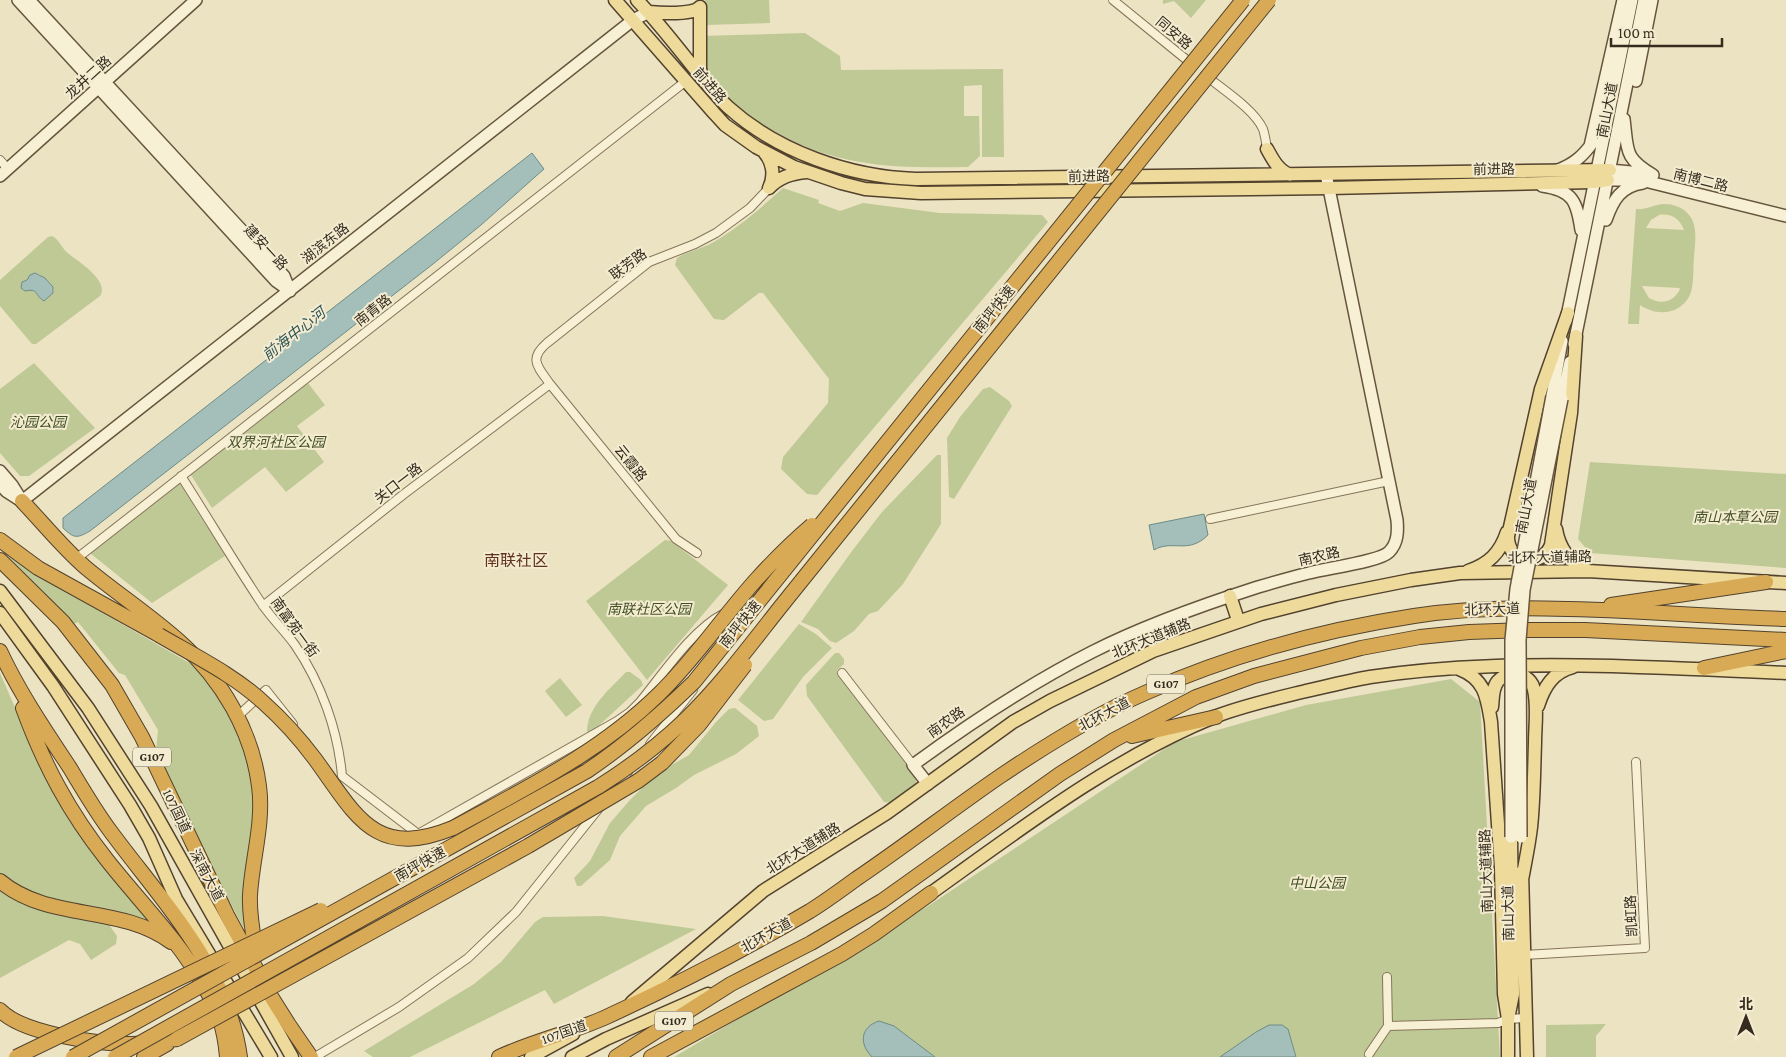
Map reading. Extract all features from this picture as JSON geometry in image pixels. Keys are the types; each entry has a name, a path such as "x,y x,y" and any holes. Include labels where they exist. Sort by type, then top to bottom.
{"highway":[{"name":"南坪快速","path":"73,1057 587,771 651,724 694,682 1243,0"},
{"name":"南坪快速","path":"115,1057 598,788 662,741 709,694 782,606 1269,0"},
{"path":"0,540 38,568 159,635 243,686 263,702 298,738 356,816 370,828 386,835 402,839 419,839 437,835 453,828 578,758 608,738 658,695 682,671 755,581 801,534 840,500"},
{"path":"22,501 76,559 181,643 219,684 238,716 252,755 259,785 260,823 250,897 252,927 264,982"},
{"name":"107国道","path":"0,560 63,622 98,665 129,712 211,882 264,982 289,1025 313,1057"},
{"path":"1581,609 1766,582"},
{"path":"144,1057 528,846 638,781 662,763 698,725 744,666 782,606"},
{"name":"北环大道","path":"601,1019 745,947 813,909 999,777 1100,715 1171,682 1247,655 1297,640 1356,626 1417,615 1468,610 1581,609 1786,620"},
{"name":"北环大道","path":"731,984 811,943 882,901 1060,774 1114,740 1196,697 1254,676 1361,648 1420,637 1469,632 1585,630 1786,640"},
{"path":"1704,668 1786,651"},
{"path":"2,654 49,772 76,817 107,861 184,953 216,1009 223,1029 227,1057"},
{"path":"2,654 26,702 99,815 165,902 191,940 218,986 232,1017 240,1057"},
{"path":"1114,740 1216,717"},
{"path":"16,1057 302,918 393,879"},
{"path":"0,881 21,895 36,902 116,918 146,927 170,941 184,953"},
{"path":"651,1057 842,954 930,893"},
{"name":"G107","path":"616,1057 731,984"},
{"path":"218,986 240,1008"},
{"path":"0,1010 20,1024 41,1032 108,1043 132,1044 177,1039"},
{"name":"107国道","path":"499,1057 532,1052 601,1019"}],"main road":[{"name":"建安一路","path":"18,0 102,84"},
{"name":"建安一路","path":"29,0 276,281 290,290"},
{"name":"龙井二路","path":"3,168 102,84 196,0"},
{"name":"前进路","path":"615,0 714,113 731,129 764,152 808,172 865,189 903,193 1329,188 1594,182 1609,175"},
{"name":"前进路","path":"637,0 721,100 740,117 786,145 834,166 859,173 898,178 1290,175 1596,169 1609,175"},
{"name":"南山大道","path":"1508,1057 1508,1019 1513,994 1517,880 1516,837 1520,640 1524,590 1557,398 1568,313 1632,0"},
{"path":"1615,148 1625,132 1650,1"},
{"name":"南山大道","path":"1557,398 1576,336 1622,109 1650,1"},
{"path":"1590,146 1623,3"},
{"path":"648,12 695,11 700,4"},
{"path":"700,4 700,69 703,78"},
{"name":"湖滨东路","path":"22,501 634,20 648,12"},
{"path":"1557,170 1575,162 1606,125 1601,102"},
{"path":"1594,249 1610,207 1618,194 1632,185 1653,179 1632,159 1626,144 1622,109"},
{"path":"731,129 736,130 740,128 743,124 740,117"},
{"path":"751,144 748,139 749,132 754,129 760,130"},
{"path":"1267,149 1274,162 1290,175"},
{"path":"1251,175 1264,162 1267,149"},
{"path":"764,152 768,156 772,170 769,188"},
{"path":"769,188 791,174 808,172"},
{"name":"南农路","path":"913,765 988,711 1068,665 1128,635 1230,596 1310,572 1375,559 1389,552 1396,540 1398,527 1326,174"},
{"name":"南博二路","path":"1609,175 1653,179 1786,208"},
{"name":"南博二路","path":"1653,179 1786,216"},
{"path":"1523,184 1550,187 1570,196 1579,218 1580,250"},
{"path":"1460,573 1489,562 1497,554 1504,542 1541,389 1568,313"},
{"path":"1511,518 1508,543 1511,552 1517,557 1534,560 1540,558 1549,550 1556,516 1571,413 1576,336"},
{"path":"0,471 22,501"},
{"path":"0,484 6,491 22,501"},
{"path":"1556,516 1557,537 1564,553 1572,561 1588,570"},
{"name":"北环大道辅路","path":"626,1007 763,892 887,813 1013,722 1050,701 1153,650 1238,620 1336,595 1411,580 1460,573 1588,570 1786,583"},
{"name":"深南大道","path":"0,591 88,708 151,806 292,1057"},
{"path":"1230,596 1238,620"},
{"path":"0,613 53,686 130,805 149,838 176,899 271,1057"},
{"path":"930,893 1096,778 1140,752 1216,717 1272,700 1368,678 1457,668 1532,665 1704,668 1786,673"},
{"path":"1536,716 1541,696 1549,681 1566,669 1585,666"},
{"path":"1457,668 1470,673 1478,680 1485,692 1491,722"},
{"path":"1491,722 1494,691 1498,681 1508,675 1521,674 1531,681 1535,695 1536,716 1532,822 1517,880"},
{"name":"南山大道辅路","path":"1491,722 1501,868 1504,994 1508,1019"},
{"path":"913,765 928,784"},
{"name":"南山大道","path":"1517,880 1524,955 1527,1057"},
{"name":"北环大道","path":"572,1057 661,1014 731,984"}],"street":[{"name":"同安路","path":"1113,0 1196,68"},
{"path":"1204,74 1249,111 1259,122 1263,129 1267,149"},
{"name":"南青路","path":"76,559 686,81"},
{"name":"联芳路","path":"550,384 538,367 536,359 539,351 547,343 649,262 695,244 716,233 750,208 769,188"},
{"path":"313,1057 399,1007 468,958 516,912 1056,235"},
{"name":"云霞路","path":"550,384 676,539 697,553"},
{"name":"关口一路","path":"263,606 404,494 550,384"},
{"name":"南富苑一街","path":"181,476 263,606 296,646 314,677 333,729 340,757 342,776"},
{"path":"1210,519 1389,481"},
{"path":"238,716 266,690 290,719 334,781 342,776 418,834 623,717 640,702 698,632 710,621 737,607 772,593"},
{"path":"842,673 913,765"},
{"name":"凯虹路","path":"1524,955 1645,948 1636,762"},
{"path":"1370,1054 1388,1026 1387,977"},
{"path":"1388,1026 1498,1022 1508,1019 1526,1018"}],"green space":[{"path":"705,0 769,0 770,23 706,25"},
{"path":"1163,0 1206,0 1191,18 1174,1 1163,4"},
{"path":"805,33 840,56 841,70 1003,69 1004,157 982,157 982,85 964,86 964,116 979,116 980,156 968,167 918,167 871,164 848,160 802,145 778,134 746,114 707,78 702,36"},
{"path":"783,188 819,200 818,203 840,211 863,203 940,213 1042,215 1048,222 817,495 807,494 781,469 783,457 828,403 829,379 763,293 759,293 724,320 714,319 675,265 677,258 712,243 731,231"},
{"path":"1659,205 1675,205 1684,210 1693,221 1695,241 1691,292 1682,305 1669,312 1654,311 1640,305 1639,324 1628,324 1636,209","holes":["1659,215 1667,215 1674,218 1684,230 1646,228 1651,220","1642,286 1679,288 1680,289 1674,297 1662,302 1649,298"]},
{"path":"52,236 55,238 67,252 92,272 101,284 102,290 100,296 36,344 32,344 0,306 0,280 48,237","holes":["35,273 49,282 54,291 42,300 33,290 23,290 21,288 22,282"]},
{"name":"沁园公园","path":"34,363 95,428 29,476 20,476 0,453 0,389"},
{"name":"双界河社区公园","path":"308,383 325,405 297,426 324,462 286,492 265,467 212,508 191,475"},
{"path":"990,387 1009,401 1012,406 954,499 949,497 947,438 960,417 983,389"},
{"path":"937,455 941,455 941,524 903,584 878,611 869,614 854,631 836,643 830,641 818,629 801,622 882,512"},
{"name":"南山本草公园","path":"1590,462 1786,474 1786,568 1590,553 1578,539"},
{"path":"179,482 225,556 152,603 90,553"},
{"name":"南联社区公园","path":"665,540 671,541 728,585 647,680 586,601"},
{"path":"3,551 75,597 193,665 209,681 221,698 235,727 251,772 255,809 245,928 200,845 156,751 158,730 125,675 119,673 78,622 74,624"},
{"path":"799,624 816,634 832,648 803,677 773,719 764,721 738,700"},
{"path":"835,653 839,653 844,659 844,664 837,670 837,674 916,777 916,784 892,803 884,802 807,696 806,685"},
{"path":"626,672 630,672 641,680 643,685 593,731 587,732 591,714 600,699"},
{"path":"0,673 34,751 161,930 56,902 27,892 0,875"},
{"path":"560,678 582,705 566,717 545,691"},
{"name":"中山公园","path":"1451,679 1480,702 1500,1057 674,1057 928,906 1175,742 1306,705"},
{"path":"735,708 757,726 759,736 736,754 694,775 646,806 620,836 610,860 581,886 577,886 574,878 590,861 610,823 629,801 646,784 668,767 689,755 716,722 729,709"},
{"path":"0,887 27,905 107,922 117,936 116,944 91,960 80,944 69,940 0,978"},
{"path":"603,916 696,929 554,1004 545,990 410,1057 373,1057 364,1051 474,984 501,962 535,922 543,917"},
{"path":"1606,1024 1596,1036 1596,1057 1546,1057 1546,1025"}],"water":[{"path":"532,153 544,169 481,225 433,264 90,531 75,536 63,528 63,518"},
{"path":"35,273 45,278 53,287 53,293 44,301 35,291 25,291 21,288 22,282"},
{"path":"1204,514 1208,535 1201,541 1187,546 1168,546 1154,550 1149,525"},
{"path":"879,1021 894,1026 935,1057 872,1057 863,1041 868,1027"},
{"path":"1269,1025 1282,1025 1288,1029 1296,1057 1220,1057 1256,1032"}],"district":[{"name":"南联社区","path":"516,560"}],"water label":[{"name":"前海中心河","path":"294,334"}]}
